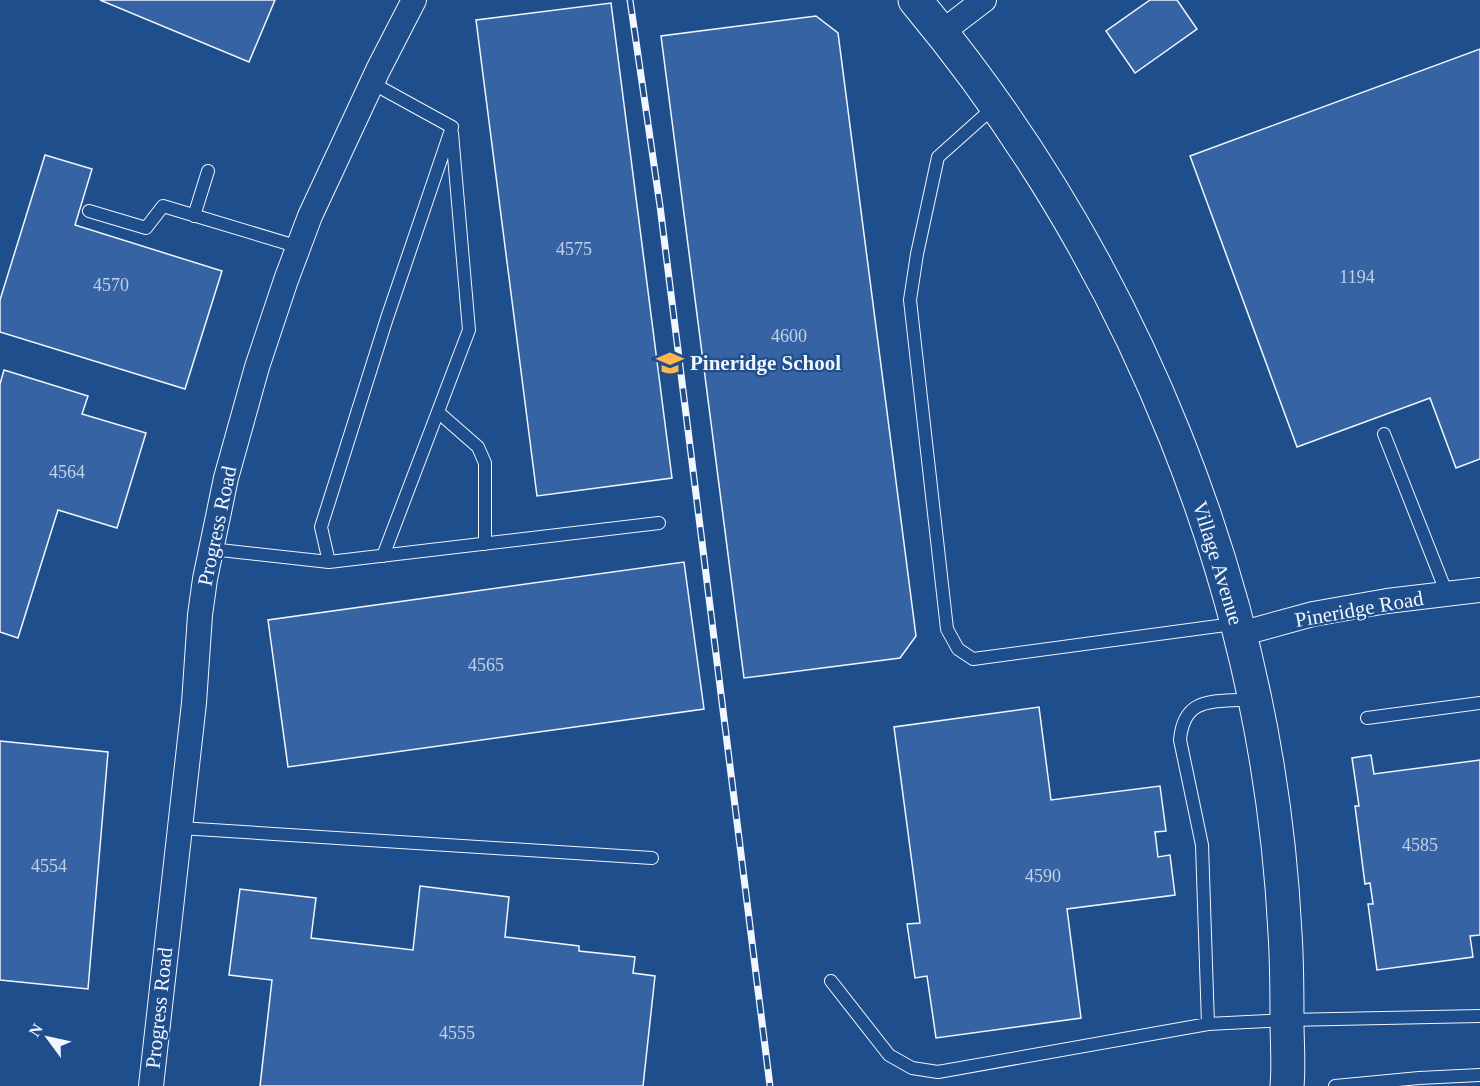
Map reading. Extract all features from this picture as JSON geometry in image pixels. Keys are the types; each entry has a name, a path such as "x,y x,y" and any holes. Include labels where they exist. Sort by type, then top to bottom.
{"street":[{"name":"Progress Road","path":"151,1086 194,703 200,615 226,478 257,367 310,216 372,83 414,0"},
{"name":"Village Avenue","path":"915,0 991,97 1029,154 1086,248 1137,346 1180,447 1210,531 1239,629 1274,807 1283,891 1288,988 1287,1086"},
{"path":"942,32 984,0"},
{"name":"Pineridge Road","path":"1239,629 1387,601 1480,590"}],"lane":[{"path":"372,83 452,127"},
{"path":"991,97 938,157 917,254 910,300 947,629 958,650 973,659 1239,629"},
{"path":"383,556 470,330 452,127"},
{"path":"329,562 321,527 387,318 452,127"},
{"path":"194,216 208,171"},
{"path":"89,211 146,228 163,206 299,247"},
{"path":"438,412 478,447 485,463 485,543"},
{"path":"1384,434 1447,594"},
{"path":"211,549 329,562 659,523"},
{"path":"1208,1024 1202,845 1180,740 1182,725 1189,711 1200,704 1254,699"},
{"path":"1367,718 1480,703"},
{"path":"180,828 652,858"},
{"path":"831,981 889,1055 912,1068 938,1072 1208,1024 1480,1016"},
{"path":"1342,1086 1419,1078 1480,1075"}],"building":[{"path":"100,0 275,0 249,62"},
{"path":"1150,0 1177,0 1197,29 1135,73 1106,31"},
{"path":"611,3 672,478 537,496 476,20"},
{"path":"816,16 838,33 916,636 900,658 744,678 661,36"},
{"path":"1480,49 1480,459 1456,468 1430,398 1297,447 1190,156"},
{"path":"45,155 92,169 75,225 222,271 185,389 0,332 0,300"},
{"path":"4,370 88,396 82,414 146,433 117,528 58,510 18,638 0,632 0,384"},
{"path":"684,562 704,709 288,767 268,620"},
{"path":"1039,707 1051,800 1160,786 1166,831 1155,832 1158,857 1170,855 1175,895 1067,909 1081,1018 936,1038 927,976 915,978 907,924 920,923 894,727"},
{"path":"0,741 108,752 88,989 0,980"},
{"path":"1371,755 1374,774 1480,760 1480,935 1470,936 1473,957 1377,970 1368,904 1373,904 1370,883 1365,884 1355,806 1359,806 1352,758"},
{"path":"420,886 509,897 505,937 579,946 579,951 635,957 633,973 655,976 643,1086 260,1086 272,980 229,975 240,889 316,898 311,938 413,950"}],"railway":[{"path":"630,0 660,206 770,1086"}],"place":[{"name":"Pineridge School","path":"670,363"}]}
